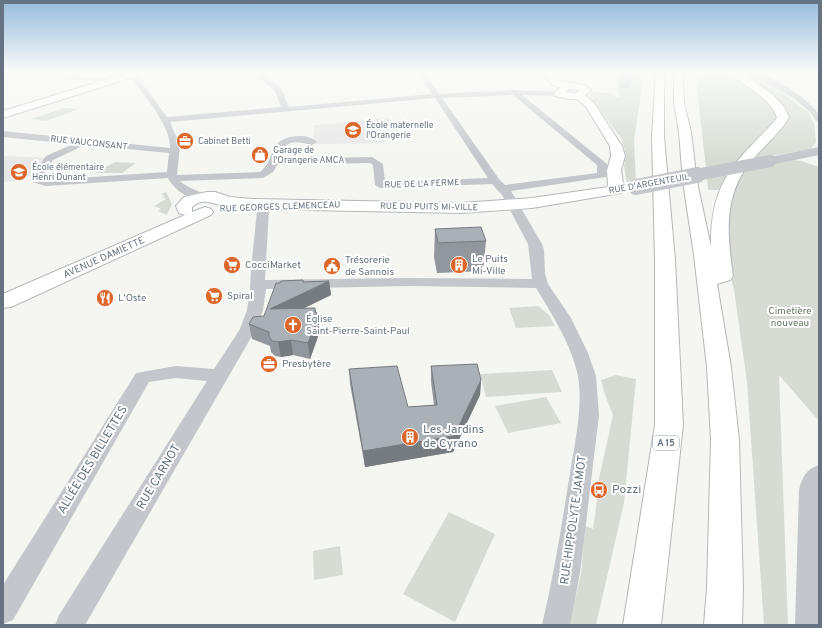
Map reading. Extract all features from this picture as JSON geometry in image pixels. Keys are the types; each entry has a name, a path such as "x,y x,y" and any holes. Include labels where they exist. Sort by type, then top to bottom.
{"main road":[{"path":"3,115 49,100"},
{"path":"576,100 606,130"},
{"path":"588,100 614,143 618,153 614,170 616,190"},
{"path":"652,100 658,137"},
{"name":"A 15","path":"642,625 669,425 665,260 658,137 659,100"},
{"path":"680,100 685,132 689,175 707,281 719,367 725,440 725,588 723,625"},
{"path":"685,132 688,100"},
{"path":"707,281 723,276 720,252 719,214 727,187 739,167 779,124 783,117 781,110 772,100"},
{"name":"RUE D'ARGENTEUIL","path":"513,205 616,190"},
{"path":"185,207 193,213 211,205"},
{"name":"RUE GEORGES CLEMENCEAU","path":"211,205 257,207 344,205"},
{"name":"AVENUE DAMIETTE","path":"3,302 94,262 211,205"},
{"name":"RUE DU PUITS MI-VILLE","path":"344,205 456,209 513,205"},
{"name":"AVENUE DAMIETTE","path":"3,294 167,223 180,216 185,207"}],"street":[{"path":"152,100 166,120 174,140 174,179 185,207"},
{"path":"282,100 286,109"},
{"path":"166,120 388,100"},
{"path":"258,285 348,283 541,284 538,273 535,244 513,205 441,100"},
{"name":"RUE DE LA FERME","path":"273,162 372,160 378,164 380,185 499,185 602,175 602,164 524,100"},
{"path":"800,100 819,119"},
{"name":"RUE VAUCONSANT","path":"3,134 174,151"},
{"path":"84,142 50,158 38,180 56,182 256,176 268,172 272,168 278,146 282,144"},
{"name":"RUE D'ARGENTEUIL","path":"616,190 785,158 815,157"},
{"name":"RUE GEORGES CLEMENCEAU","path":"174,179 194,195 211,205"},
{"name":"RUE CARNOT","path":"69,625 248,329 255,310 258,285 257,207"},
{"name":"RUE HIPPOLYTE JAMOT","path":"541,284 563,318 579,353 587,376 589,415 567,573 556,625"},
{"name":"ALLÉE DES BILLETTES","path":"3,610 143,377 176,372 220,376"},
{"path":"812,616 810,490 812,481 819,474"}],"shaded area":[{"name":"École maternelle l'Orangerie","path":"390,118 394,137 384,137 385,143 313,144 315,125"},
{"name":"École élémentaire Henri Dunant","path":"3,156 45,158 29,176 16,181 3,182"}],"green space":[{"path":"592,100 640,100 634,140 636,183 627,184 624,166 626,156 622,139"},
{"path":"698,100 793,100 808,112 814,123 816,142 811,149 706,168"},
{"path":"64,108 79,109 46,121 31,119"},
{"name":"Cimetière nouveau","path":"794,160 819,167 819,421 779,375 788,625 764,625 747,382 734,290 719,233 742,170"},
{"path":"115,162 136,163 122,173 94,173"},
{"path":"729,172 718,190 708,190 707,177"},
{"path":"166,192 172,204 167,215 158,211 161,209 154,206 166,199 162,197 165,196 161,194"},
{"path":"538,306 549,315 555,326 516,328 509,308"},
{"path":"552,370 562,392 486,397 480,374"},
{"path":"616,375 636,379 624,503 596,625 569,625 581,574 585,526 593,529 598,493 602,494 603,485 598,483 613,415 601,380"},
{"path":"546,397 561,423 508,433 495,406"},
{"path":"449,512 495,534 455,622 403,594"},
{"path":"340,546 343,575 314,580 313,551"}],"building":[{"path":"481,227 486,241 438,243 435,229"},
{"path":"303,280 303,282 329,281 270,309 315,308 315,312 317,313 316,316 318,317 308,343 291,340 278,342 272,341 269,336 269,332 249,324 253,317 264,316 276,283 280,283 281,281"},
{"name":"Les Jardins de Cyrano","path":"477,364 481,380 454,436 363,451 349,369 397,366 408,407 437,405 431,366"}],"place":[{"name":"École maternelle l'Orangerie","path":"353,130"},
{"name":"Cabinet Betti","path":"185,141"},
{"name":"Garage de l'Orangerie AMCA","path":"260,155"},
{"name":"École élémentaire Henri Dunant","path":"19,172"},
{"name":"CocciMarket","path":"232,265"},
{"name":"Le Puits Mi-Ville","path":"459,265"},
{"name":"Trésorerie de Sannois","path":"332,266"},
{"name":"Spiral","path":"214,296"},
{"name":"L'Oste","path":"105,298"},
{"name":"Église Saint-Pierre-Saint-Paul","path":"293,325"},
{"name":"Presbytère","path":"269,364"},
{"name":"Les Jardins de Cyrano","path":"410,437"},
{"name":"Pozzi","path":"599,490"}]}
